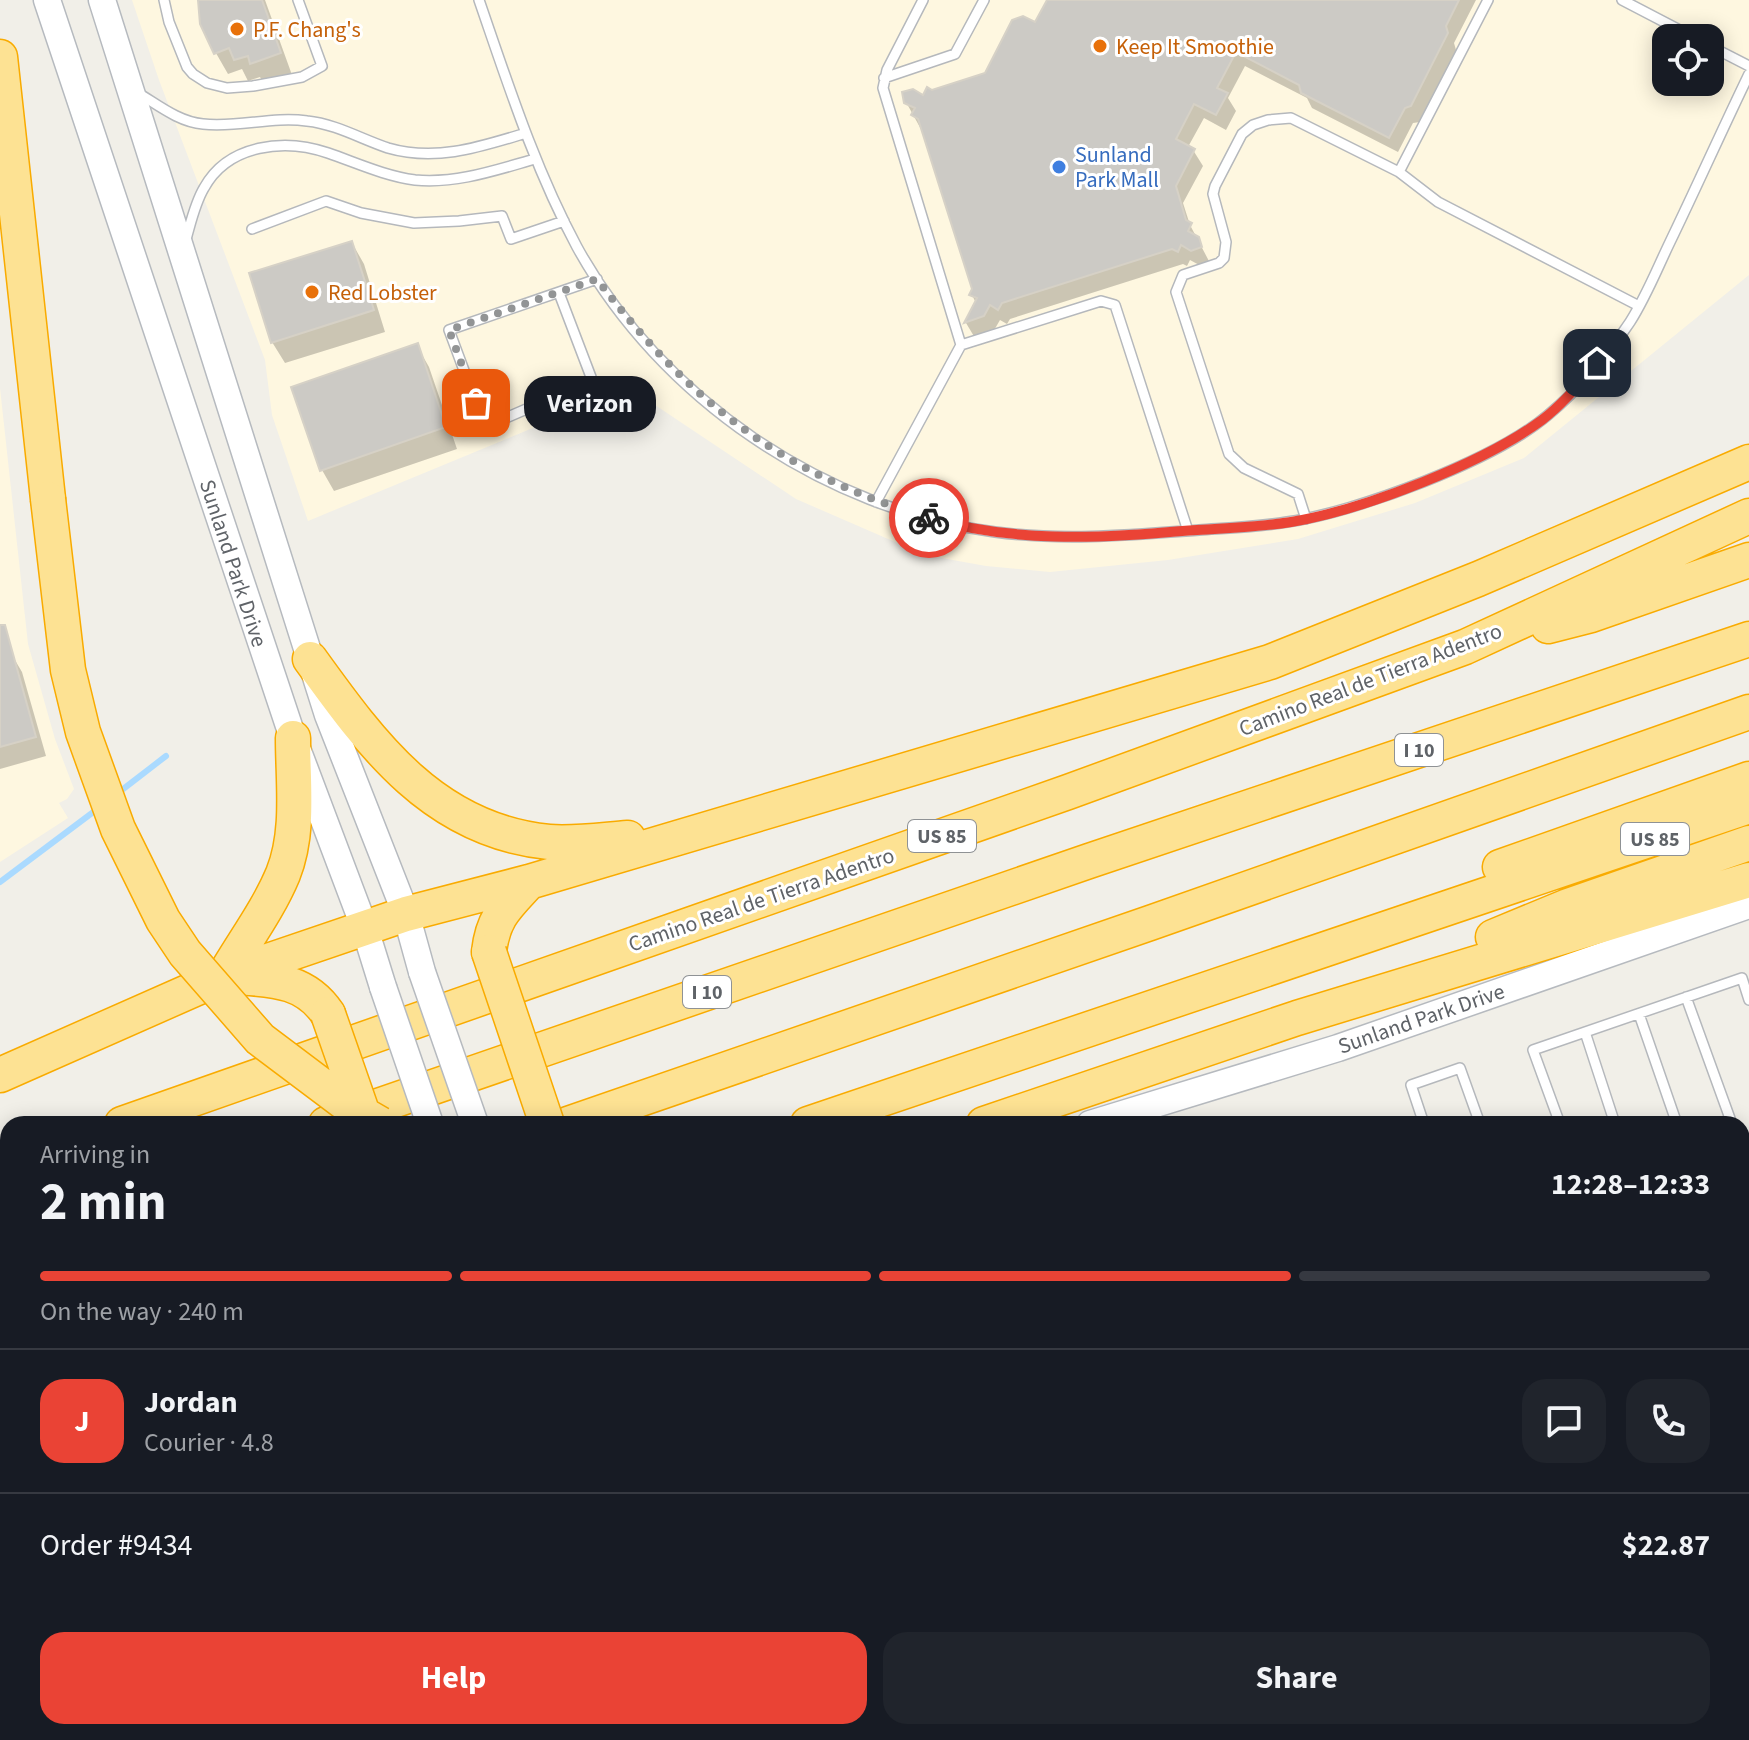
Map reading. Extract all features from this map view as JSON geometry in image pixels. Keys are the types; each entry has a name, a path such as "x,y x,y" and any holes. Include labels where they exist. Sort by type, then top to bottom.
{"highway":[{"path":"0,57 68,670 83,732 118,829 163,920 185,953 260,1039 366,1116"},
{"path":"1697,483 1749,455"},
{"path":"0,1075 224,976 406,914 529,882 1270,662 1478,579 1749,462"},
{"name":"Camino Real de Tierra Adentro","path":"145,1116 1068,792 1465,647 1749,516"},
{"path":"1465,647 1591,615 1749,560"},
{"name":"I 10","path":"349,1116 1059,871 1749,639"},
{"path":"310,659 357,725 393,766 435,799 485,826 532,839 562,842 700,831"},
{"path":"591,1116 1749,712"},
{"path":"224,976 283,872 294,812 293,738"},
{"path":"1079,1031 1379,910 1749,779"},
{"name":"US 85","path":"831,1116 1749,806"},
{"path":"1297,1018 1568,906 1749,843"},
{"path":"1008,1116 1297,1018 1749,880"},
{"path":"529,882 503,910 491,930 489,952 544,1116"},
{"path":"224,976 280,981 302,988 318,999 328,1014 364,1116"}],"main road":[{"name":"Sunland Park Drive","path":"47,0 293,738 365,929 427,1116"},
{"name":"Sunland Park Drive","path":"102,0 328,715 406,914 422,972 472,1116"},
{"name":"Sunland Park Drive","path":"1116,1116 1338,1048 1749,905"}],"lane":[{"path":"164,0 169,22 190,71 207,83 227,88 302,77 322,66 298,0"},
{"path":"479,0 535,159 564,221 597,279 653,350 721,414 805,468 876,502 961,526 1022,535 1083,537 1188,531 1306,519 1355,506 1436,475 1496,448 1545,418 1587,376 1630,322 1749,74"},
{"path":"923,0 884,78 884,93 961,345"},
{"path":"884,78 955,54 984,0"},
{"path":"1399,172 1488,0"},
{"path":"1622,0 1668,24"},
{"path":"1724,53 1749,66"},
{"path":"130,88 179,117 202,124 304,120 333,126 390,148 417,154 461,151 526,133"},
{"path":"1306,519 1298,494 1244,468 1229,454 1176,292 1183,275 1219,263 1224,258 1226,242 1213,194 1236,142 1253,125 1291,118 1399,172 1438,202 1639,306"},
{"path":"183,250 198,200 212,176 231,158 259,147 285,145 314,149 381,173 418,180 469,177 535,159"},
{"path":"252,229 326,201 361,213 414,223 502,216 511,239 564,221"},
{"path":"559,293 591,381 485,427 449,330 597,279"},
{"path":"876,502 961,345 1101,301 1115,305 1188,531"},
{"path":"1557,1116 1533,1050 1742,978 1749,1000"},
{"path":"1686,997 1729,1116"},
{"path":"1639,1014 1674,1116"},
{"path":"1585,1032 1612,1116"},
{"path":"1421,1116 1411,1085 1460,1068 1477,1116"}],"shaded area":[{"name":"Sunland Park Mall","path":"132,0 1749,0 1749,275 1524,458 1415,503 1298,539 1168,560 1050,572 986,566 925,555 796,499 649,401 603,399 308,521 272,415 265,360"},
{"path":"0,388 28,644 55,739 74,789 67,799 59,803 68,818 0,862"}],"building":[{"name":"P.F. Chang's","path":"198,0 262,0 281,53 250,64 248,56 234,60 229,48 214,54 200,24"},
{"name":"Sunland Park Mall","path":"1047,0 1459,0 1446,26 1448,33 1411,106 1405,108 1389,138 1301,93 1299,85 1236,52 1217,88 1228,93 1216,115 1194,104 1176,139 1195,149 1176,186 1186,220 1192,223 1188,231 1199,237 1202,247 1191,251 1181,245 1178,252 1172,249 1002,303 998,310 990,305 984,316 964,323 977,298 969,295 972,289 918,119 911,115 915,108 904,103 902,92 913,89 923,95 927,87 932,90 985,73 1012,20 1023,16 1035,22"},
{"name":"Red Lobster","path":"352,241 374,310 271,343 249,273"},
{"path":"418,343 446,427 320,471 291,387"},
{"path":"0,625 5,625 36,737 0,747"}],"waterway":[{"path":"118,793 166,756"},
{"path":"0,882 100,807"}],"way so far":[{"path":"476,403 449,330 597,279 666,364 721,414 785,457 830,482 876,502 929,518"}],"place":[{"name":"P.F. Chang's","path":"237,29"},
{"name":"Keep It Smoothie","path":"1100,46"},
{"name":"Sunland Park Mall","path":"1059,167"},
{"name":"Red Lobster","path":"312,292"},
{"name":"Verizon","path":"476,403"}],"route":[{"path":"929,518 993,532 1064,538 1140,535 1306,519 1355,506 1496,448 1545,418 1597,363"}]}
